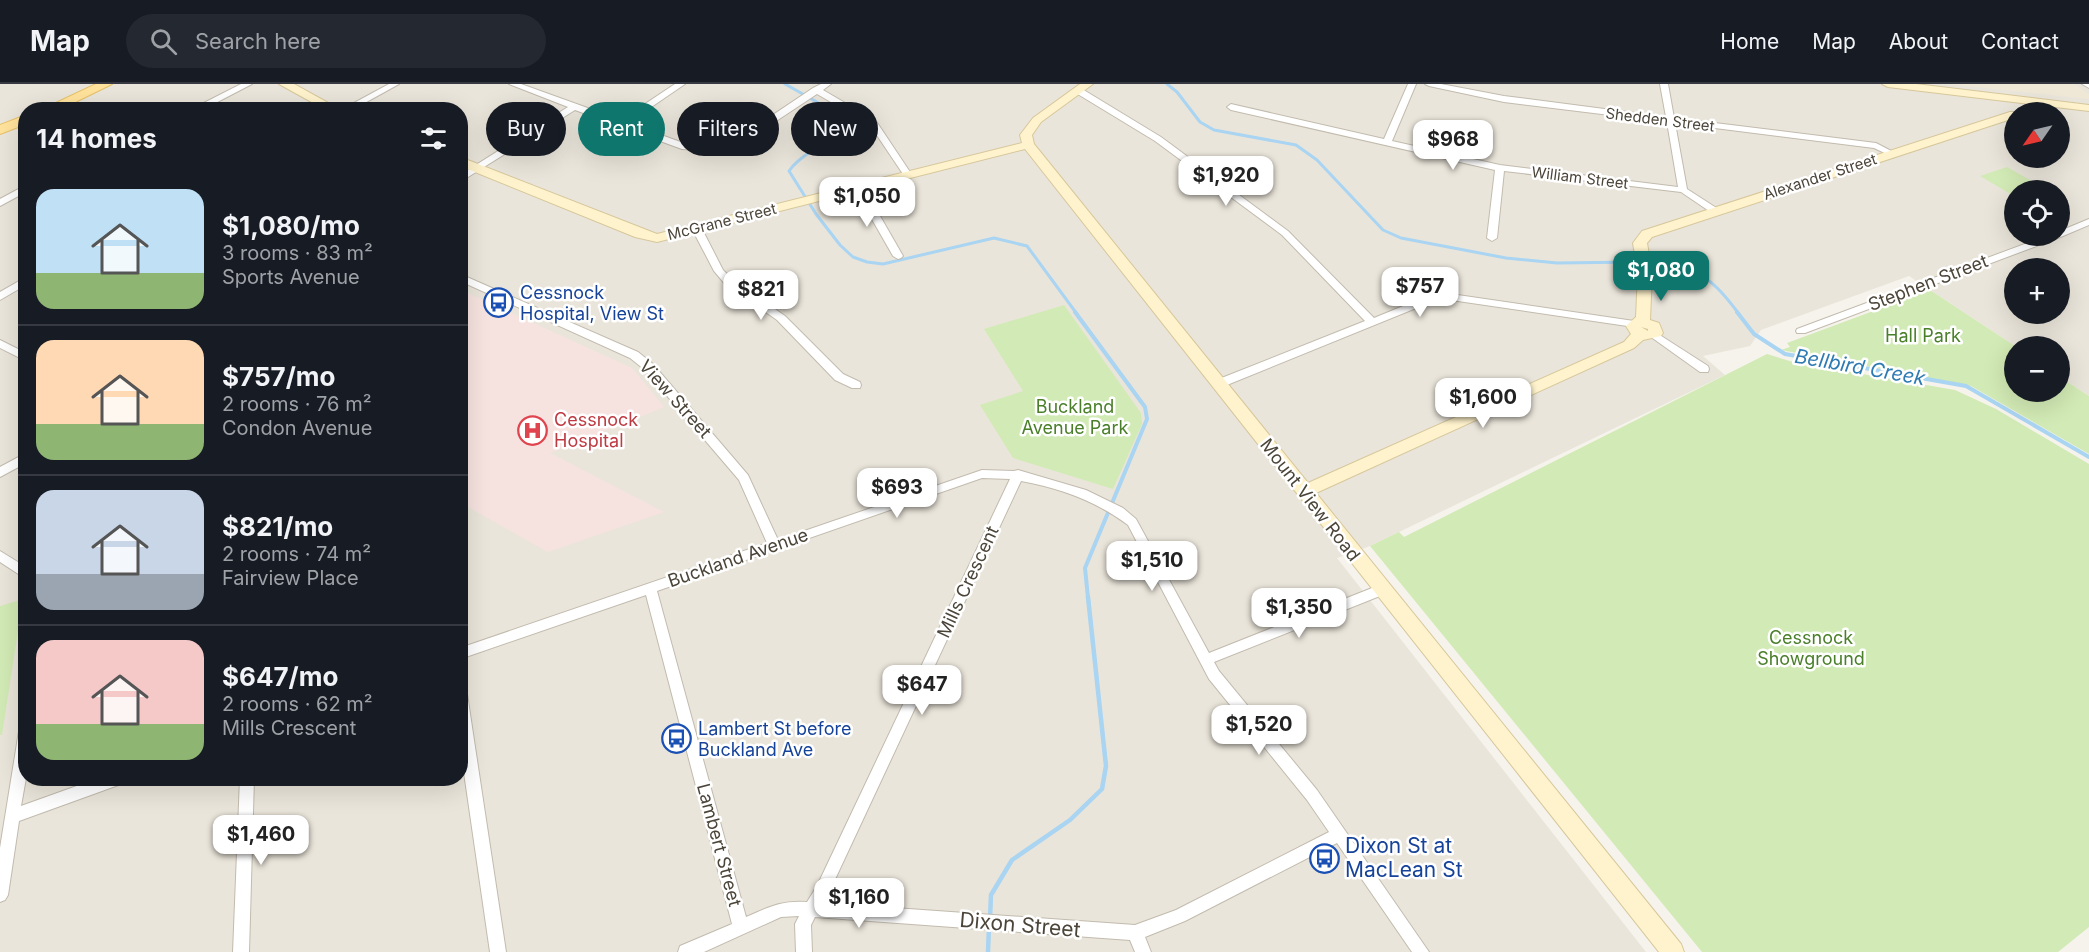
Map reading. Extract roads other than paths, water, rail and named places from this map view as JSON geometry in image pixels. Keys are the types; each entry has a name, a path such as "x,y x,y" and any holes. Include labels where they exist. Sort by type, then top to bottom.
{"main road":[{"path":"65,102 106,84"},
{"path":"0,130 18,122"}],"street":[{"path":"211,102 248,84"},
{"path":"285,84 320,102"},
{"path":"360,102 395,84"},
{"path":"654,102 681,84"},
{"path":"665,140 685,147 712,148 743,139 827,84"},
{"path":"1387,142 1412,84"},
{"name":"Shedden Street","path":"1429,84 1504,99 1876,146 1891,153"},
{"path":"1664,84 1683,190 1715,211"},
{"path":"1888,84 2089,108"},
{"path":"520,85 578,108"},
{"path":"1028,145 1026,135 1032,124 1083,88 1158,139 1285,233 1372,322"},
{"path":"809,94 873,123 908,175"},
{"path":"468,174 574,107"},
{"name":"William Street","path":"1231,107 1500,168 1683,190"},
{"name":"Alexander Street","path":"1643,328 1645,273 1640,243 1647,234 2004,117"},
{"name":"McGrane Street","path":"468,164 648,237 662,237 1028,145"},
{"name":"Mount View Road","path":"1028,145 1381,590 1673,952"},
{"path":"1492,238 1500,168"},
{"path":"860,188 898,256"},
{"path":"0,203 18,193"},
{"path":"2070,230 2089,222"},
{"path":"697,229 719,271 729,282 781,318 838,377 856,385"},
{"name":"Stephen Street","path":"1801,331 2027,246"},
{"name":"View Street","path":"468,281 634,355 649,367 744,478 774,545"},
{"path":"0,297 18,285"},
{"path":"1218,384 1434,297 1444,296 1643,328 1704,369"},
{"path":"1304,492 1629,345 1643,328"},
{"path":"0,343 18,353"},
{"path":"0,473 18,462"},
{"name":"Buckland Avenue","path":"468,651 982,474 1018,474 1102,500 1118,509 1132,522 1205,660"},
{"name":"Mills Crescent","path":"804,952 803,924 1018,474"},
{"path":"0,556 18,568"},
{"name":"Lambert Street","path":"650,588 741,928"},
{"path":"1381,590 1205,660 1225,690 1312,795 1421,952"},
{"path":"468,748 498,952"},
{"path":"0,895 18,783"},
{"path":"13,816 97,786"},
{"path":"241,952 247,786"},
{"name":"Dixon Street","path":"686,952 780,910 812,909 1135,933 1180,916 1340,834"},
{"path":"1135,933 1143,952"}],"waterway":[{"path":"785,84 817,102 838,121 829,137 789,171 816,214 840,245 853,257 883,264 994,238 1027,246 1077,314"},
{"name":"Bellbird Creek","path":"1167,84 1177,92 1200,122 1214,130 1296,145 1317,160 1383,230 1401,238 1506,258 1557,263 1639,262"},
{"name":"Bellbird Creek","path":"1646,262 1677,266 1700,275 1719,290 1739,314"},
{"path":"1075,312 1145,407 1147,419 1085,568 1088,598"},
{"name":"Bellbird Creek","path":"1737,312 1754,334 1785,354 1966,386 2089,457"},
{"path":"990,918 991,895 1012,860 1070,820 1102,789 1106,766 1088,597"},
{"path":"988,952 989,926"}],"place":[{"name":"Cessnock Hospital, View St","path":"499,303"},
{"name":"Cessnock Hospital","path":"533,430"},
{"name":"Lambert St before Buckland Ave","path":"677,739"},
{"name":"Dixon St at MacLean St","path":"1324,858"}],"park label":[{"name":"Hall Park","path":"1923,336"},
{"name":"Buckland Avenue Park","path":"1075,417"},
{"name":"Cessnock Showground","path":"1811,648"}]}
